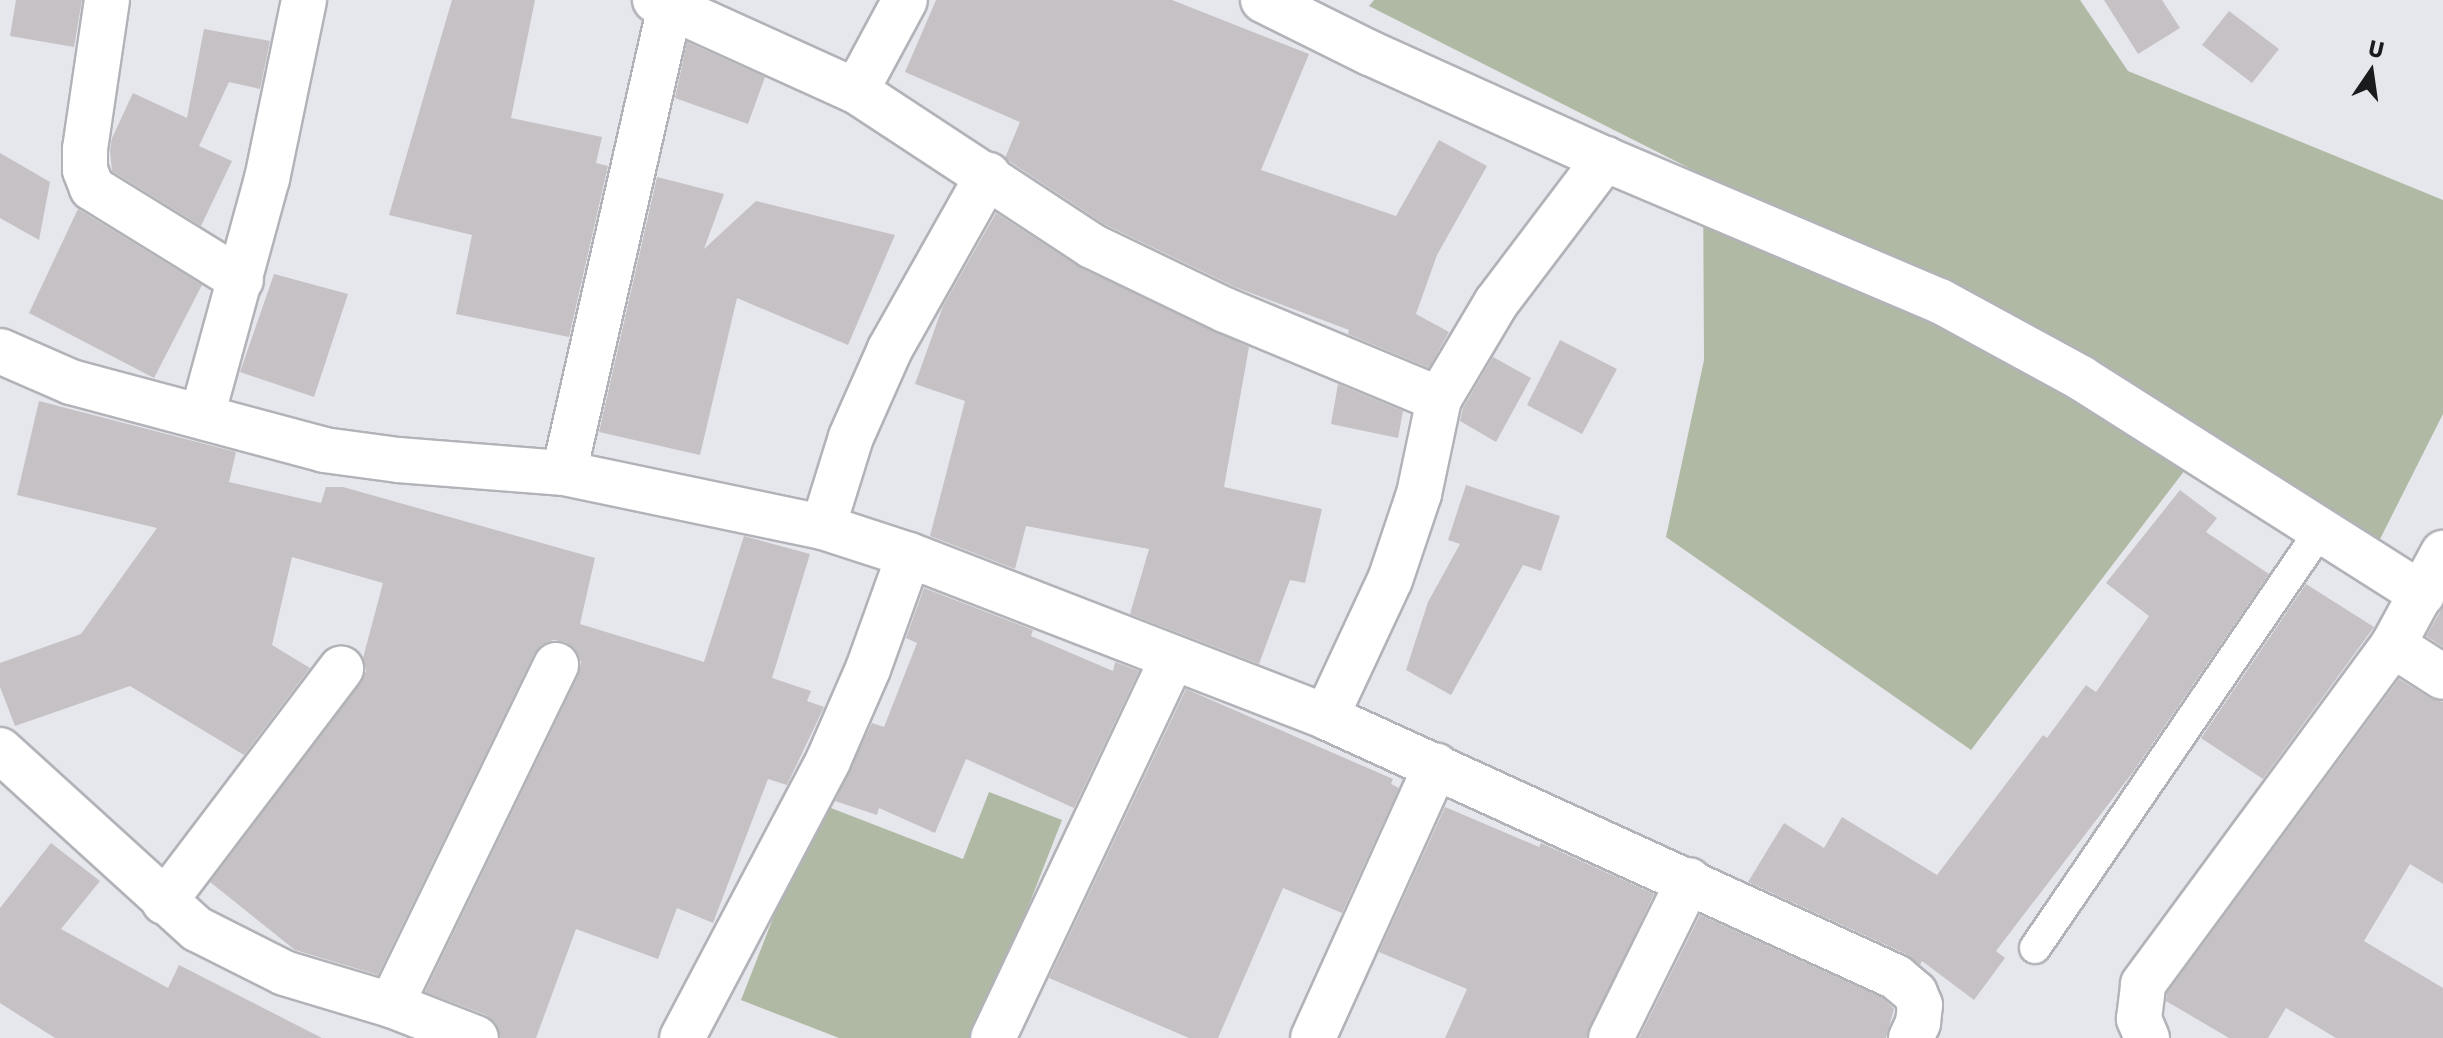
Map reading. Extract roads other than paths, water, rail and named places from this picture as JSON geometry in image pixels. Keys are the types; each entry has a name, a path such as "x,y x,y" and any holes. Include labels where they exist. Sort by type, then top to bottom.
{"street":[{"path":"107,0 85,149 85,170 92,188 241,280"},
{"path":"202,416 267,179 304,0"},
{"path":"856,91 905,0"},
{"path":"1263,0 1370,53 1605,159 1940,301 2081,378 2422,594"},
{"path":"564,473 662,2 856,91 1092,246 1225,310 1439,399"},
{"path":"1326,717 1390,580 1419,494 1439,399 1496,303 1605,159"},
{"path":"823,527 851,437 890,349 988,175"},
{"path":"0,351 71,382 324,450 398,460 564,473 823,527 909,555 1326,717 1689,880 1907,984 1920,1005 1918,1023 1911,1038"},
{"path":"2147,1038 2139,1019 2143,984 2393,645 2443,553"},
{"path":"682,1038 828,761 868,669 909,555"},
{"path":"2393,645 2443,677"},
{"path":"993,1038 1173,658"},
{"path":"391,1005 556,665"},
{"path":"164,902 341,669"},
{"path":"0,750 197,929 261,962 391,1005 476,1038"},
{"path":"1313,1038 1436,766"},
{"path":"1611,1038 1689,880"}],"lane":[{"path":"2035,948 2320,531"}]}
